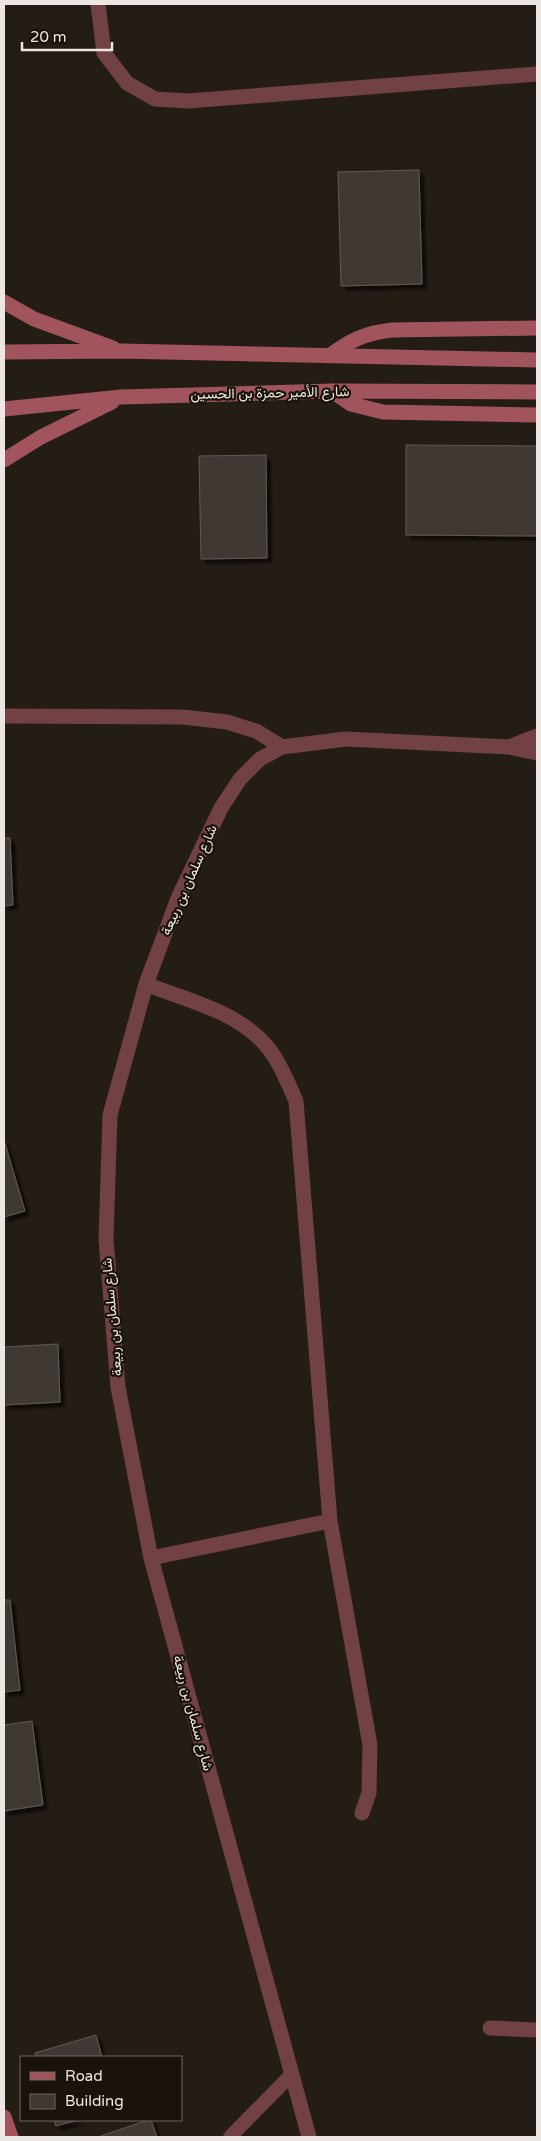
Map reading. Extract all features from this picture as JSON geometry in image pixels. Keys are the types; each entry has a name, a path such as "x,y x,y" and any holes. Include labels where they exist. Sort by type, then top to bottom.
{"main road":[{"path":"4,302 34,319 121,351"},
{"path":"329,356 357,337 374,332 392,330 537,328"},
{"path":"4,352 121,351 537,360"},
{"path":"332,391 351,404 383,412 537,415"},
{"name":"شارع الأمير حمزة بن الحسين","path":"4,409 121,397 332,391 537,392"},
{"path":"4,460 42,437 121,397"},
{"path":"4,2117 11,2137"}],"street":[{"path":"98,4 104,54 127,83 156,99 188,101 537,74"},
{"path":"4,716 184,717 227,722 256,731 282,748"},
{"name":"شارع سلمان بن ربيعة","path":"510,747 537,736"},
{"name":"شارع سلمان بن ربيعة","path":"309,2137 151,1558 118,1387 106,1239 110,1115 146,984 179,896 221,808 240,779 260,759 282,748 346,739 510,747 537,753"},
{"path":"146,984 235,1019 263,1042 281,1068 296,1101 330,1521 370,1745 369,1793 362,1812"},
{"path":"151,1558 330,1521"},
{"path":"490,2028 537,2030"}],"lane":[{"path":"4,312 34,319"},
{"path":"230,2137 292,2075"}],"building":[{"path":"419,170 422,284 341,286 338,172"},
{"path":"406,445 537,446 537,536 406,535"},
{"path":"266,455 267,558 201,559 199,456"},
{"path":"4,838 10,838 13,905 4,906"},
{"path":"4,1140 25,1211 4,1217"},
{"path":"58,1344 60,1402 4,1405 4,1347"},
{"path":"4,1600 10,1600 20,1690 4,1692"},
{"path":"32,1721 43,1805 4,1811 4,1725"},
{"path":"96,2035 102,2056 36,2056 35,2053"},
{"path":"54,2121 74,2121 56,2126"},
{"path":"145,2121 151,2121 157,2137 98,2137"}]}
